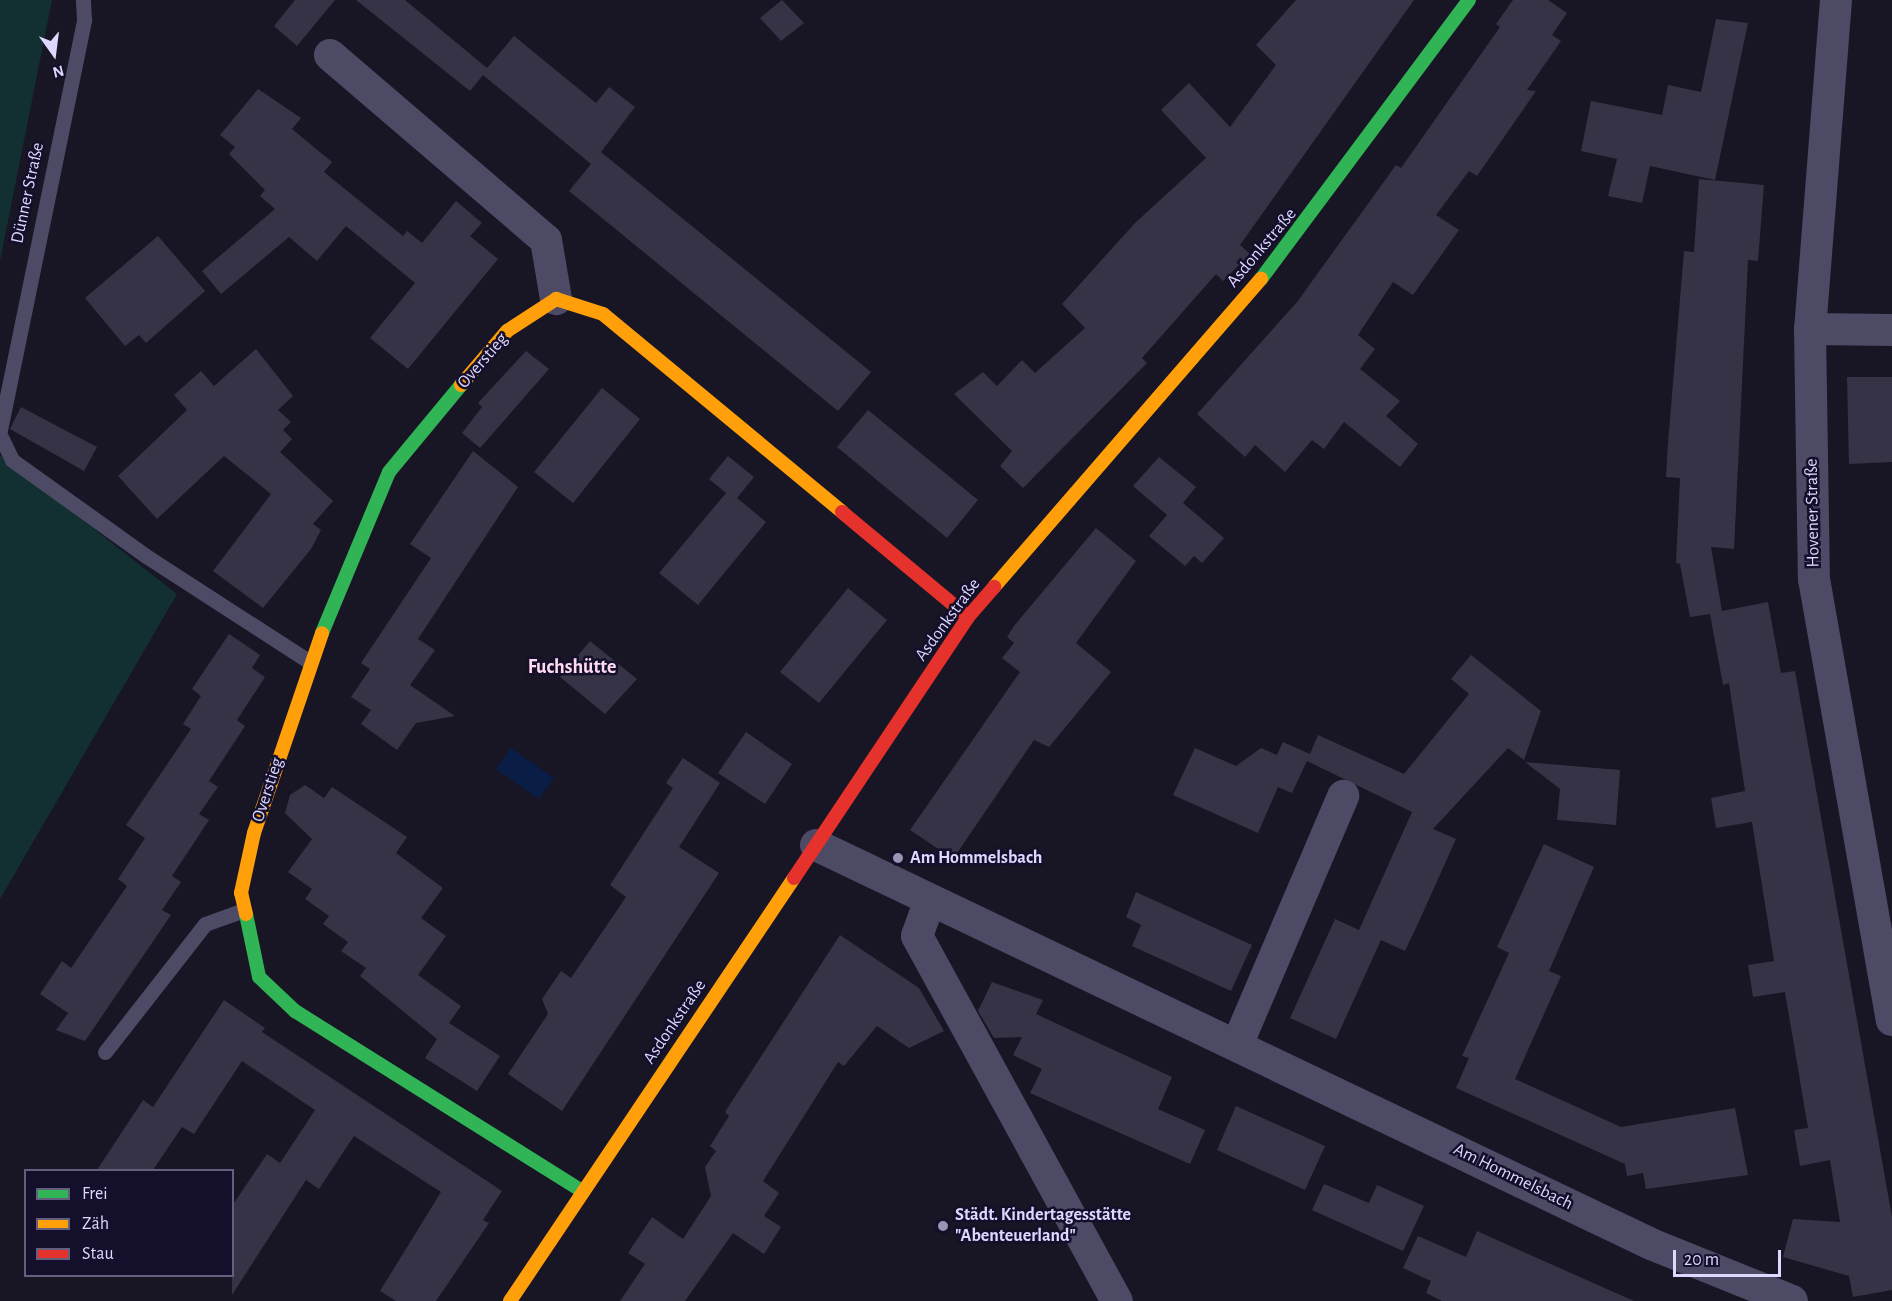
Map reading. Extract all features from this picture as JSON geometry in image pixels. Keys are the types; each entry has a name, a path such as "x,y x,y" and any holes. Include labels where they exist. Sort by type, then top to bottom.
{"street":[{"name":"Asdonkstraße","path":"510,1301 968,617 1290,247 1469,0"},
{"name":"Hovener Straße","path":"1836,0 1809,329 1814,579 1892,1020"},
{"path":"330,55 546,240 556,299 603,314 968,617"},
{"name":"Overstieg","path":"556,299 507,332 390,472 310,662 254,833 241,893 259,977 288,1006 583,1192"},
{"path":"1809,329 1892,330"},
{"path":"1237,1045 1343,796"},
{"name":"Am Hommelsbach","path":"816,845 1651,1244 1792,1301"},
{"path":"930,900 917,936 1117,1301"}],"lane":[{"name":"Dünner Straße","path":"0,430 84,20 83,0"},
{"path":"0,435 12,460 310,662"},
{"path":"105,1052 205,924 244,910"}],"green space":[{"path":"0,0 52,0 0,261"},
{"path":"0,455 177,594 0,899"}],"water":[{"path":"511,748 554,778 539,799 496,769"}],"building":[{"path":"295,0 335,0 297,46 274,26"},
{"path":"356,0 405,0 487,68 514,36 596,103 609,87 635,107 601,152 871,372 838,411 569,191 591,164 483,75 470,91"},
{"path":"782,0 804,23 781,41 760,18"},
{"path":"1296,0 1414,0 1240,245 1250,254 1223,281 1216,274 1142,358 1147,363 1023,488 1000,466 1012,451 954,394 983,372 997,386 1022,360 1035,373 1085,328 1062,304 1135,223 1206,158 1161,110 1189,83 1230,127 1276,65 1256,45"},
{"path":"1513,0 1548,0 1567,13 1552,35 1561,41 1527,90 1536,91 1477,176 1469,171 1436,215 1459,230 1413,295 1393,282 1358,335 1375,349 1360,369 1400,401 1386,416 1418,444 1400,467 1344,422 1324,449 1312,440 1285,472 1255,445 1245,457 1197,414 1297,302 1396,165 1401,168 1500,27 1496,24"},
{"path":"1716,19 1748,23 1715,180 1650,166 1642,203 1608,196 1617,159 1581,151 1591,101 1662,115 1668,85 1701,92"},
{"path":"258,89 301,118 292,129 332,162 324,172 403,236 407,231 422,243 456,201 482,223 470,236 498,259 408,369 370,338 415,283 346,226 317,261 289,237 221,294 202,271 275,209 260,196 265,190 229,154 235,147 220,135"},
{"path":"1699,179 1764,185 1758,261 1748,260 1734,549 1711,547 1722,611 1768,602 1781,673 1795,671 1892,1217 1892,1290 1853,1297 1849,1276 1783,1257 1793,1219 1840,1222 1830,1160 1800,1166 1794,1130 1808,1128 1785,992 1753,997 1748,965 1774,961 1752,822 1716,828 1711,798 1745,791 1729,683 1723,685 1710,614 1690,617 1680,564 1676,563 1680,478 1666,477 1668,443 1684,251 1694,252"},
{"path":"158,236 205,291 146,343 139,335 125,346 85,298"},
{"path":"256,349 293,396 278,410 291,422 283,430 292,439 280,452 333,501 313,524 321,530 311,549 263,608 213,571 271,494 224,456 157,519 118,476 187,410 174,395 201,371 214,386"},
{"path":"526,351 549,369 480,448 462,433 482,407 478,403"},
{"path":"1847,377 1892,377 1892,462 1849,464"},
{"path":"602,388 640,419 573,503 534,472"},
{"path":"21,407 97,447 84,471 10,429"},
{"path":"868,410 978,500 947,538 837,447"},
{"path":"473,451 518,487 418,639 435,650 410,685 455,716 416,723 397,750 361,724 371,710 351,697 370,669 361,663 431,558 410,544"},
{"path":"728,456 754,477 737,498 766,522 698,605 659,573 726,493 709,479"},
{"path":"1159,457 1196,487 1183,503 1224,538 1202,563 1194,556 1185,566 1149,536 1167,515 1133,486"},
{"path":"1096,528 1136,561 1076,643 1111,672 1049,747 1034,740 953,859 910,830 1020,672 1002,658 1014,643 1007,637"},
{"path":"848,588 887,620 819,703 780,672"},
{"path":"229,634 260,655 252,668 265,677 237,720 245,726 209,781 218,787 199,814 209,820 172,876 181,882 162,910 171,915 85,1041 56,1030 68,1013 40,994 62,961 71,968 127,886 118,879 145,838 126,825 191,729 183,724 201,696 192,689"},
{"path":"590,641 637,679 605,714 560,677"},
{"path":"1471,655 1541,711 1524,760 1508,748 1433,829 1456,839 1421,917 1405,951 1381,940 1336,1039 1290,1018 1335,919 1359,930 1412,812 1307,761 1292,793 1278,787 1258,833 1173,795 1195,748 1236,766 1261,748 1277,755 1283,742 1310,754 1318,735 1404,774 1469,694 1451,679"},
{"path":"746,732 792,764 765,804 718,773"},
{"path":"683,758 720,783 679,847 719,873 562,1111 508,1074 548,1014 542,999 561,971 571,978 626,897 610,885 673,788 666,783"},
{"path":"1525,762 1620,770 1616,825 1557,820 1560,789"},
{"path":"305,785 324,798 332,787 407,837 396,853 443,888 421,918 446,936 418,975 461,1006 449,1023 500,1056 477,1091 425,1058 437,1039 360,976 366,968 341,951 348,942 323,924 329,916 305,899 312,889 288,872 312,839 285,813 290,795"},
{"path":"1544,844 1594,867 1549,971 1561,976 1515,1079 1621,1127 1735,1108 1748,1175 1646,1189 1643,1173 1627,1176 1625,1164 1456,1088 1469,1058 1462,1056 1509,953 1497,947"},
{"path":"1136,892 1252,945 1231,991 1132,946 1141,925 1126,917"},
{"path":"840,935 919,988 944,1031 909,1048 877,1026 844,1066 838,1062 763,1181 779,1193 764,1216 781,1227 764,1254 733,1233 685,1301 620,1301 645,1264 628,1253 652,1217 683,1239 711,1196 705,1167 716,1151 710,1146 729,1116 725,1112"},
{"path":"992,982 1043,1000 1036,1014 1172,1077 1158,1109 1205,1130 1190,1164 1030,1093 1042,1069 1013,1055 1022,1037 994,1038 978,1011"},
{"path":"224,1000 265,1028 262,1032 502,1191 483,1220 489,1223 436,1301 396,1301 380,1291 441,1192 354,1136 319,1189 306,1180 232,1295 234,1203 267,1154 280,1163 315,1110 242,1061 194,1134 182,1127 154,1169 98,1169 143,1100 153,1107"},
{"path":"1236,1106 1325,1146 1305,1190 1217,1150"},
{"path":"1324,1184 1369,1203 1377,1185 1424,1206 1403,1251 1312,1210"},
{"path":"1477,1231 1634,1301 1442,1301 1426,1293 1431,1281 1403,1268 1418,1236 1466,1257"}],"traffic: fast":[{"path":"1261,279 1469,0"},
{"path":"322,633 389,472 461,385"},
{"path":"246,914 259,977 295,1011 583,1192"}],"traffic: slow":[{"path":"994,587 1261,279"},
{"path":"461,385 507,331 556,299 603,314 842,512"},
{"path":"246,914 241,893 254,833 322,633"},
{"path":"510,1301 794,878"}],"traffic: jam":[{"path":"842,512 968,617"},
{"path":"794,878 968,617 994,587"}],"place":[{"name":"Am Hommelsbach","path":"898,858"},
{"name":"Städt. Kindertagesstätte \"Abenteuerland\"","path":"943,1226"}],"district":[{"name":"Fuchshütte","path":"572,667"}]}
